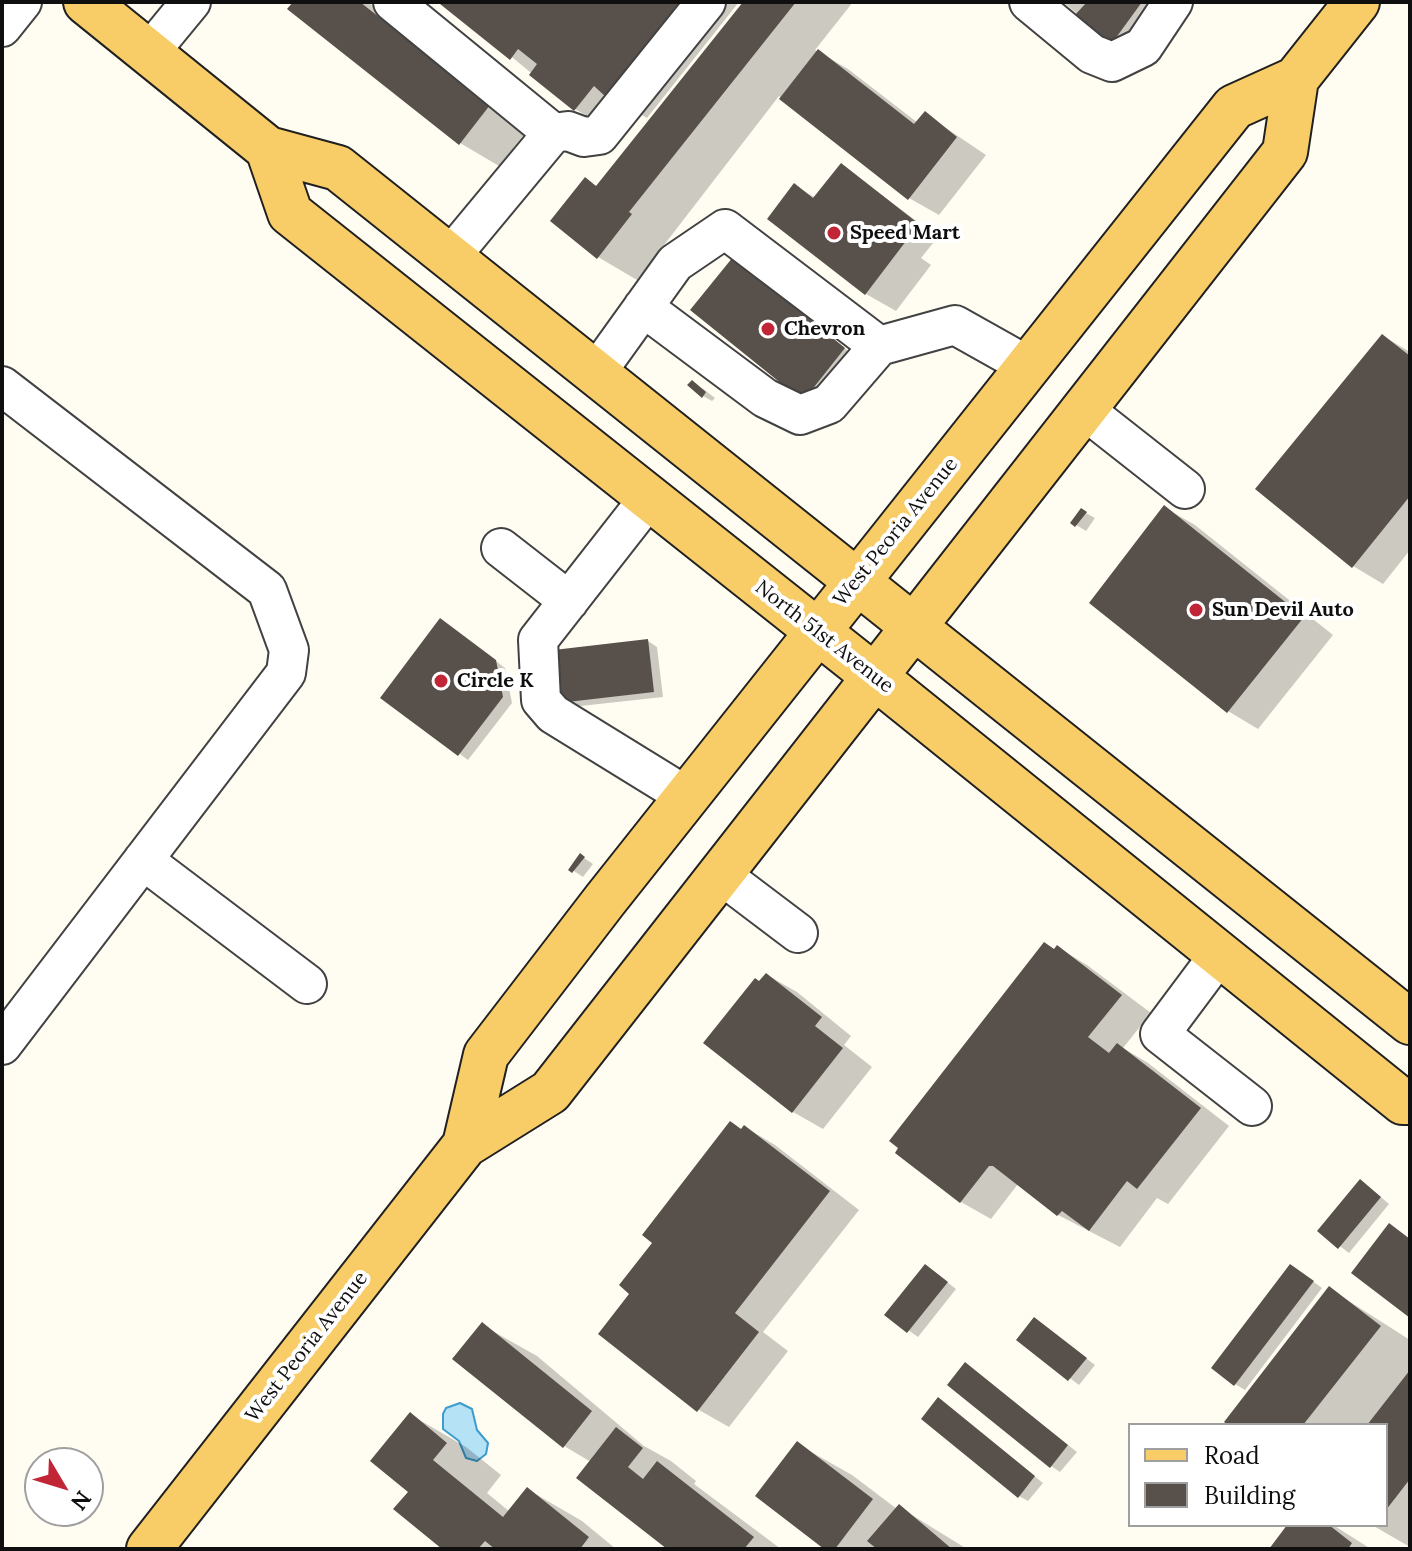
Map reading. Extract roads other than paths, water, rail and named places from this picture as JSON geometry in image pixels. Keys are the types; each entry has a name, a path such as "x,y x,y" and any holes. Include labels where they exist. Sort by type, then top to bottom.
{"main road":[{"path":"86,2 268,149 338,168 1410,1022"},
{"name":"West Peoria Avenue","path":"465,1145 486,1055 686,796 1234,107 1296,79 1357,2"},
{"name":"West Peoria Avenue","path":"149,1549 465,1145 550,1092 1285,152 1296,79"},
{"name":"North 51st Avenue","path":"268,149 290,213 874,676 1403,1102 1410,1102"}],"street":[{"path":"2,27 22,2"},
{"path":"149,53 191,2"},
{"path":"393,2 553,133"},
{"path":"450,257 553,133 568,131 584,137 599,135 706,2"},
{"path":"1029,2 1092,54 1112,62 1143,47 1173,2"},
{"path":"596,373 675,263 725,229 879,346"},
{"path":"643,307 765,398 800,415 829,404 879,346 955,325 1028,366"},
{"path":"2,386 267,590 289,650 286,673 2,1045"},
{"path":"1082,408 1185,489"},
{"path":"649,498 538,640 541,700 553,714 686,796"},
{"path":"501,548 569,601"},
{"path":"143,860 307,984"},
{"path":"720,874 798,933"},
{"path":"1219,955 1160,1034 1252,1106"}],"water":[{"path":"460,1403 472,1409 477,1430 488,1443 486,1454 477,1461 466,1458 459,1441 443,1429 446,1408"}],"place":[{"name":"Speed Mart","path":"834,233"},
{"name":"Chevron","path":"768,329"},
{"name":"Sun Devil Auto","path":"1196,610"},
{"name":"Circle K","path":"441,681"}]}
